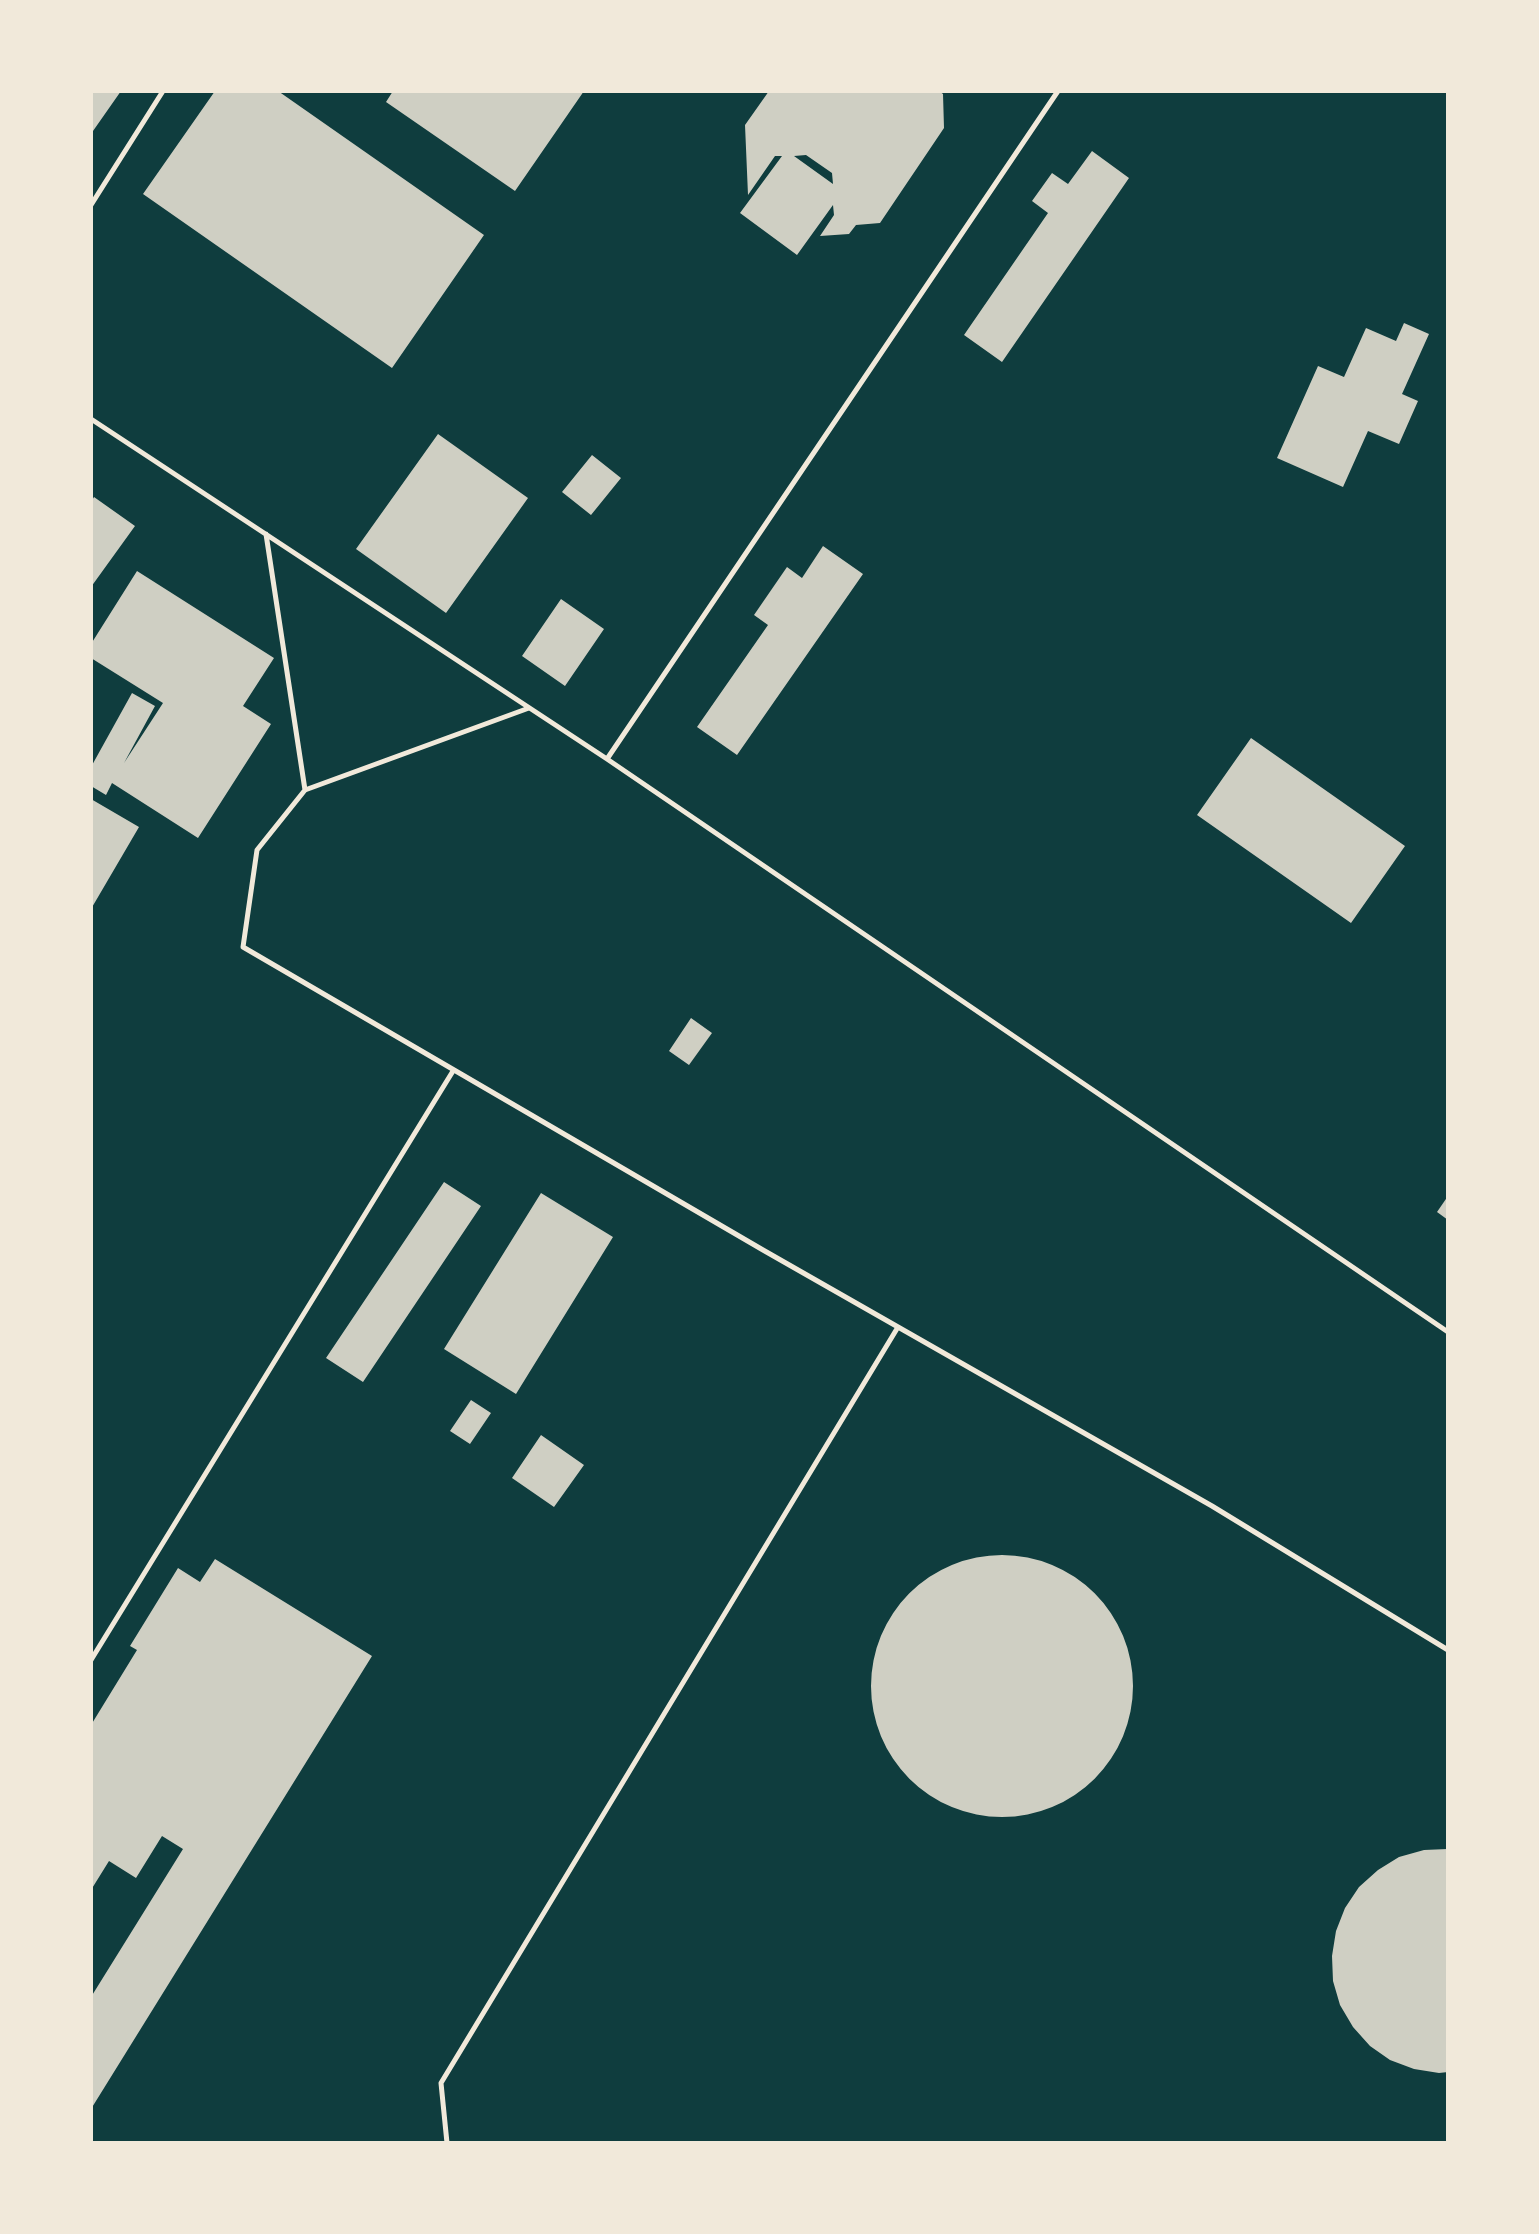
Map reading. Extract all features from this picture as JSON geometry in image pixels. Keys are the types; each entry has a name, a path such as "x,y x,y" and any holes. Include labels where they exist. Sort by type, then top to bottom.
{"lane":[{"path":"91,205 163,91"},
{"path":"607,759 1058,91"},
{"path":"91,419 607,759 1448,1332"},
{"path":"267,534 305,790"},
{"path":"529,708 305,790 257,850 243,947 453,1071 1212,1506 1448,1650"},
{"path":"91,1660 453,1071"},
{"path":"447,2143 441,2083 898,1327"}],"building":[{"path":"91,91 121,91 93,131 91,130"},
{"path":"215,91 278,91 484,235 392,368 143,194"},
{"path":"393,91 584,91 515,191 386,102"},
{"path":"769,91 939,91 943,94 944,128 880,223 856,225 849,234 820,236 834,215 833,205 797,255 740,213 782,156 775,156 748,195 745,125","holes":["806,155 832,173 833,184 794,156"]},
{"path":"1092,151 1129,178 1002,362 964,335 1048,213 1032,201 1052,173 1068,184"},
{"path":"1404,323 1429,334 1402,394 1418,401 1399,444 1368,431 1343,487 1277,458 1318,366 1344,377 1366,328 1396,341"},
{"path":"438,434 528,498 446,613 356,549"},
{"path":"592,455 621,478 591,515 562,492"},
{"path":"94,497 135,526 91,587 91,502"},
{"path":"823,546 863,574 737,755 697,727 768,625 754,615 787,567 802,578"},
{"path":"137,571 274,658 243,706 271,724 198,838 112,783 106,795 91,786 91,767 132,693 155,706 124,763 163,703 91,658 91,644"},
{"path":"561,599 604,629 565,686 522,656"},
{"path":"1251,738 1405,846 1351,923 1197,815"},
{"path":"91,799 139,827 91,909"},
{"path":"691,1018 712,1033 689,1065 669,1051"},
{"path":"444,1182 481,1206 363,1382 326,1358"},
{"path":"541,1193 613,1237 516,1394 444,1349"},
{"path":"1448,1196 1448,1220 1437,1212"},
{"path":"471,1400 491,1413 470,1444 450,1431"},
{"path":"541,1435 584,1465 554,1507 512,1478"},
{"path":"1002,1555 1052,1565 1075,1577 1103,1603 1123,1636 1133,1686 1123,1736 1111,1759 1085,1787 1052,1807 1002,1817 952,1807 929,1795 901,1769 881,1736 871,1686 881,1636 893,1613 919,1585 952,1565"},
{"path":"215,1559 372,1656 91,2109 91,1997 183,1849 162,1836 136,1878 109,1861 91,1890 91,1725 137,1650 130,1646 178,1568 200,1582"},
{"path":"1448,1849 1448,2072 1439,2073 1414,2069 1390,2060 1370,2046 1353,2027 1340,2005 1333,1981 1332,1956 1336,1931 1345,1908 1359,1887 1378,1870 1399,1857 1424,1850"}]}
